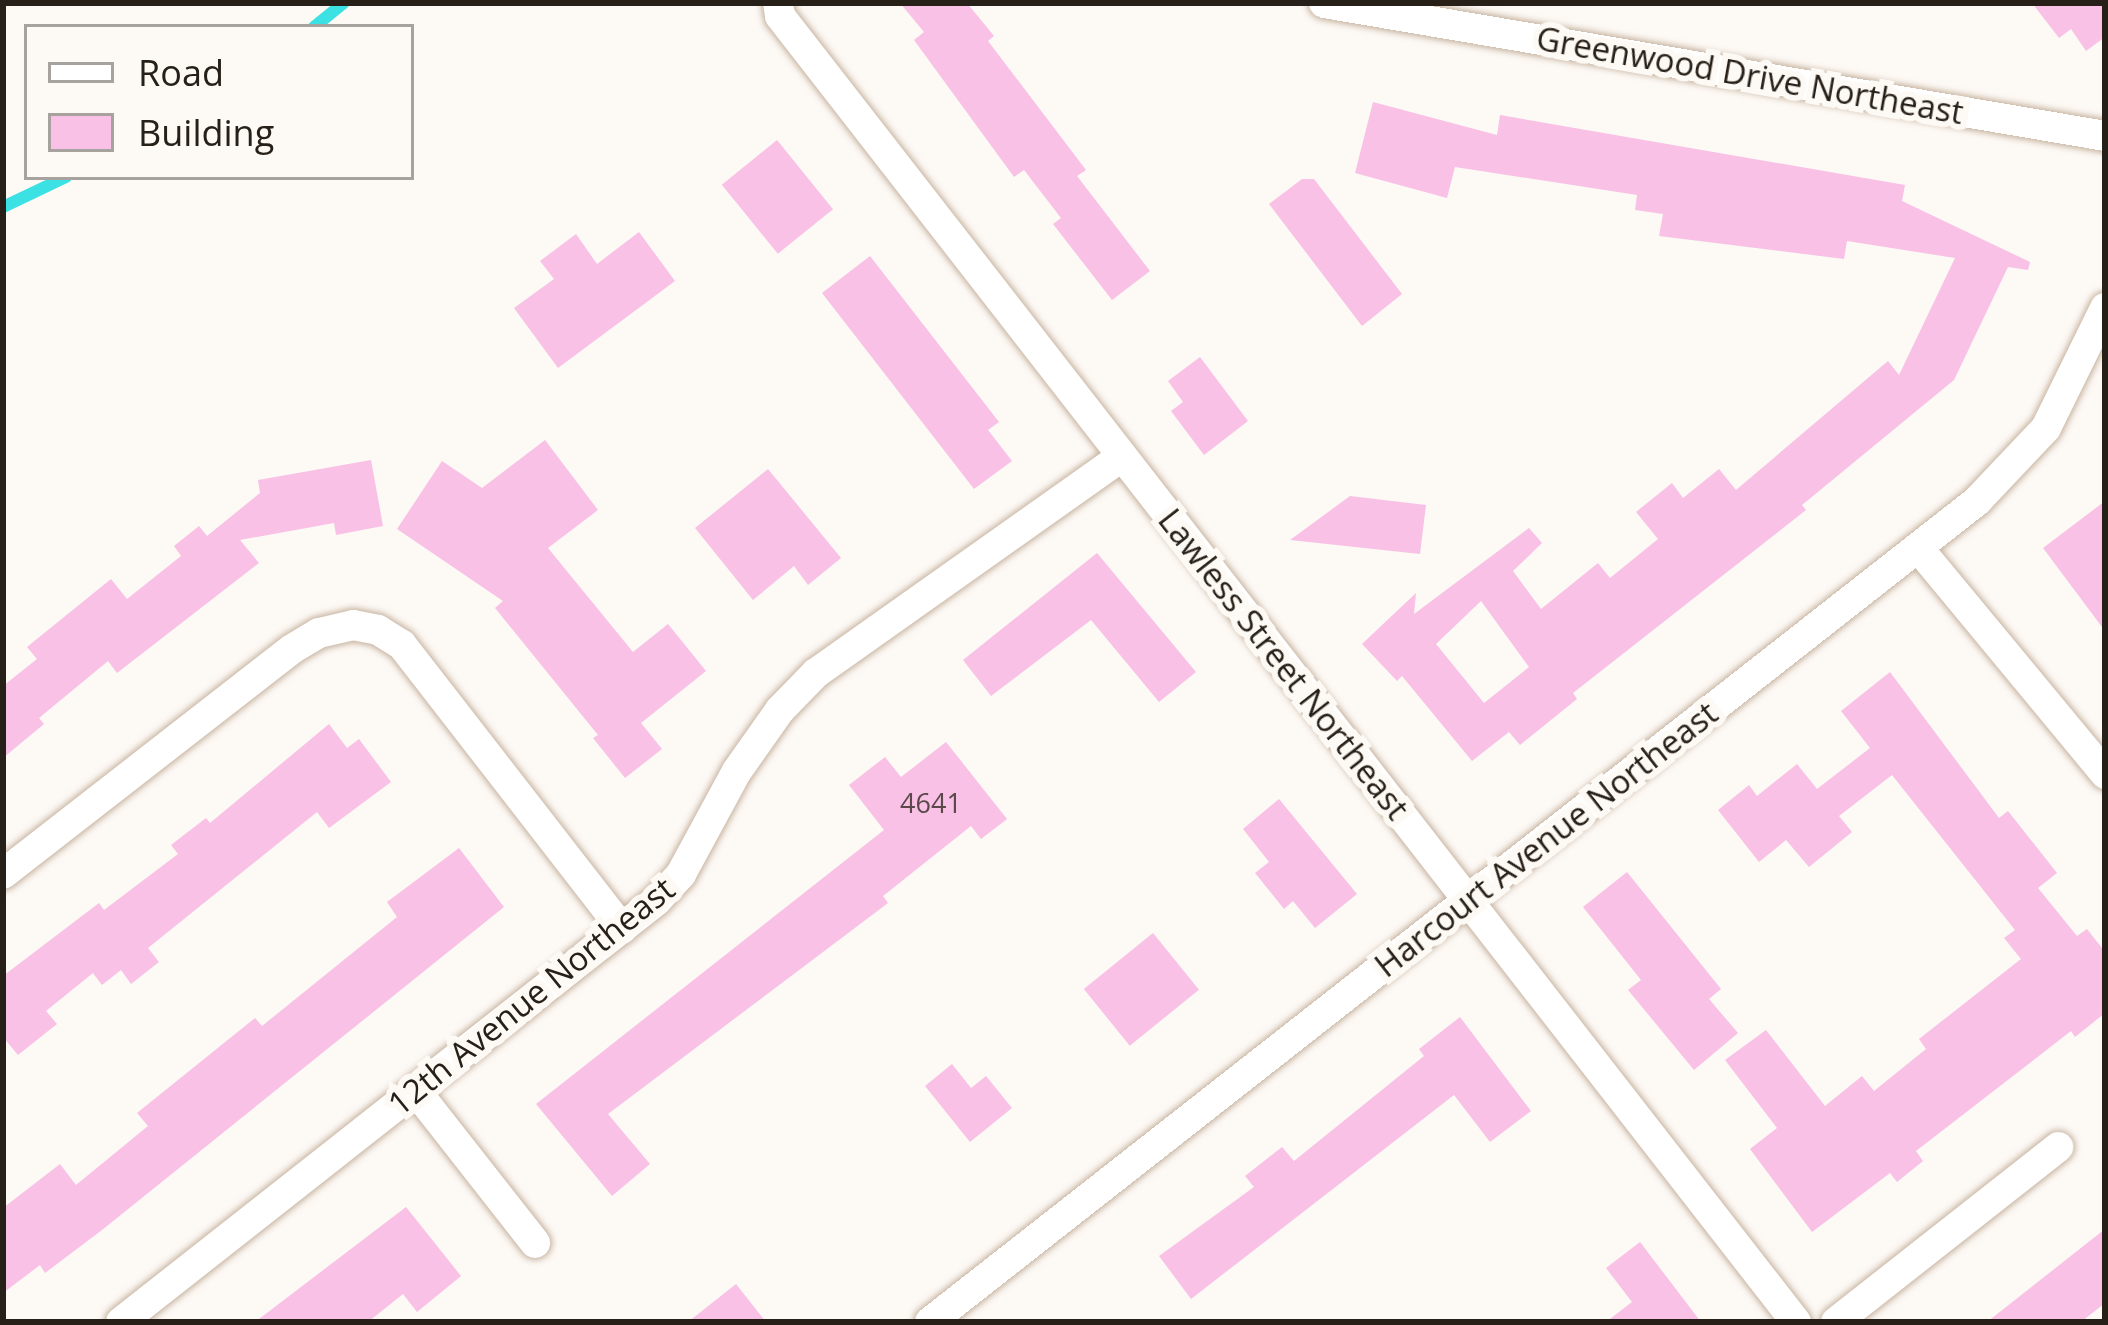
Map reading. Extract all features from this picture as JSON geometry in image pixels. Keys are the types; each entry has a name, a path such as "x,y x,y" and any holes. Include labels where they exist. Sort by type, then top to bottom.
{"street":[{"name":"Lawless Street Northeast","path":"778,3 781,16 1796,1322"},
{"name":"Greenwood Drive Northeast","path":"1324,3 2105,136"},
{"name":"Harcourt Avenue Northeast","path":"930,1322 1466,899 1920,550 2009,470 2046,428 2105,308"},
{"name":"12th Avenue Northeast","path":"121,1322 622,928 681,874 737,771 779,710 816,674 1122,456"},
{"path":"1920,550 2105,774"},
{"path":"3,874 292,649 319,633 353,625 378,630 402,645 622,928"},
{"path":"416,1091 535,1243"},
{"path":"1836,1322 2058,1147"}],"building":[{"path":"900,3 967,3 994,36 988,41 1086,170 1077,176 1150,271 1112,300 1053,224 1061,218 1024,170 1014,177 914,40 924,32"},
{"path":"2032,3 2105,3 2105,37 2086,51 2071,29 2059,38"},
{"path":"1373,102 1497,135 1500,115 1905,185 1902,201 2030,262 2028,270 2008,267 1954,380 1802,505 1806,510 1573,693 1577,699 1520,745 1509,732 1472,761 1402,676 1397,681 1362,644 1416,593 1414,614 1529,528 1542,543 1513,571 1541,609 1598,563 1610,578 1658,539 1636,512 1672,483 1683,498 1719,469 1736,490 1888,361 1899,375 1955,258 1847,241 1844,259 1659,236 1663,214 1635,210 1637,195 1455,167 1447,198 1355,173","holes":["1481,601 1529,667 1484,703 1436,644"]},
{"path":"777,140 833,209 778,254 722,185"},
{"path":"1302,179 1314,179 1402,294 1362,326 1269,204"},
{"path":"639,232 675,281 558,368 514,308 554,279 540,261 576,234 597,264"},
{"path":"870,256 999,422 988,430 1012,461 974,489 822,293"},
{"path":"1200,357 1248,421 1204,455 1171,411 1183,402 1168,381"},
{"path":"545,440 598,510 548,548 633,652 668,624 706,671 641,723 662,749 625,778 593,738 598,735 495,608 503,601 397,529 442,461 482,488"},
{"path":"371,460 383,526 336,535 334,523 240,540 259,563 117,673 108,661 39,718 44,724 3,758 3,686 37,659 27,647 111,579 127,599 181,556 174,546 199,526 207,536 260,493 258,480"},
{"path":"768,469 841,558 808,585 794,566 753,600 695,528"},
{"path":"1350,496 1426,505 1420,554 1290,540"},
{"path":"2105,501 2105,631 2043,548"},
{"path":"1097,553 1196,672 1159,702 1091,620 991,696 963,660"},
{"path":"1890,672 1999,818 2008,811 2057,873 2038,888 2077,936 2087,929 2105,952 2105,1013 2075,1037 2071,1031 1916,1151 1923,1161 1897,1182 1890,1173 1812,1232 1750,1149 1777,1128 1725,1060 1766,1030 1825,1106 1862,1076 1874,1091 1926,1049 1919,1039 2021,959 2004,938 2015,930 1892,775 1839,816 1852,832 1809,867 1786,840 1759,862 1718,810 1749,785 1757,796 1797,764 1817,789 1870,748 1841,711"},
{"path":"329,724 347,748 359,739 391,782 329,828 317,812 148,948 159,962 131,984 121,970 102,985 93,973 46,1011 57,1024 18,1055 3,1037 3,976 99,903 104,910 178,854 171,845 206,818 210,823"},
{"path":"946,742 1007,819 981,839 971,826 883,896 888,903 608,1114 650,1164 612,1196 536,1104 884,830 849,785 885,757 901,777"},
{"path":"1279,799 1357,894 1315,928 1293,901 1284,909 1255,873 1269,862 1243,829"},
{"path":"459,848 504,907 102,1230 45,1273 40,1265 3,1293 3,1208 60,1164 76,1185 148,1126 137,1113 255,1018 262,1026 397,917 387,902"},
{"path":"1627,872 1721,989 1709,999 1738,1033 1694,1070 1628,990 1641,980 1583,907"},
{"path":"1153,933 1199,990 1130,1046 1084,989"},
{"path":"1460,1017 1531,1111 1490,1142 1454,1095 1191,1299 1159,1256 1254,1187 1245,1176 1282,1147 1294,1161 1424,1056 1419,1049"},
{"path":"952,1064 971,1088 986,1076 1012,1108 970,1142 925,1086"},
{"path":"406,1207 461,1276 417,1312 403,1294 368,1322 255,1322"},
{"path":"2105,1229 2105,1303 2081,1322 1987,1322"},
{"path":"1640,1242 1701,1322 1606,1322 1632,1302 1606,1268"},
{"path":"736,1284 766,1322 688,1322"}],"waterway":[{"path":"318,24 344,3"},
{"path":"3,207 60,180"}]}
